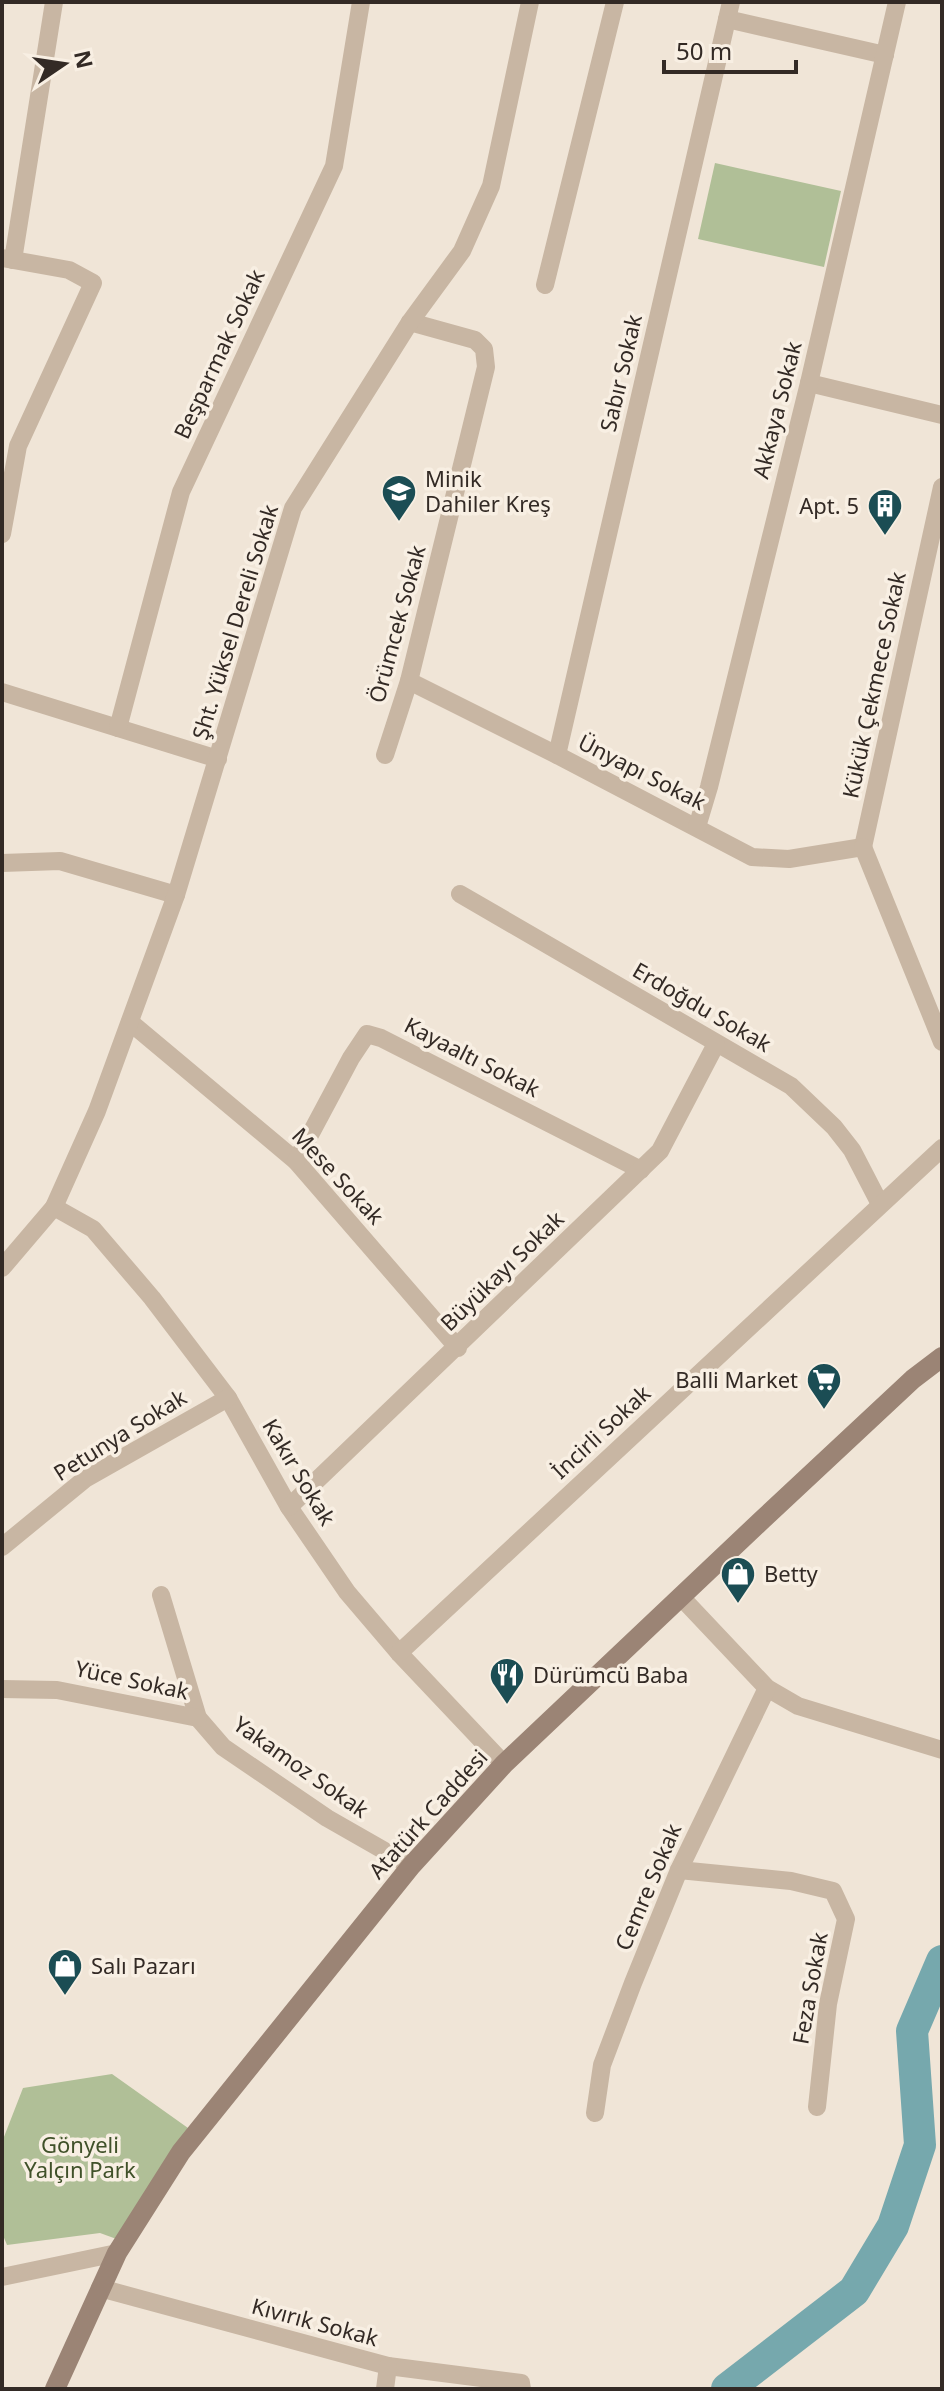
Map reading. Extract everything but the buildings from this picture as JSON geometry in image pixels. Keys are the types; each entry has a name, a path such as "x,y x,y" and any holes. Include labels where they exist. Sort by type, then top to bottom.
{"main road":[{"name":"Atatürk Caddesi","path":"55,2389 117,2253 181,2152 411,1866 504,1764 913,1379 942,1357"}],"street":[{"path":"2,534 10,446 93,283 69,270 7,259 54,2"},
{"name":"Beşparmak Sokak","path":"118,728 181,492 334,166 361,2"},
{"name":"Şht. Yüksel Dereli Sokak","path":"2,1268 54,1207 97,1111 176,895 293,508 329,446 410,322 462,251 491,186 530,2"},
{"path":"545,285 615,2"},
{"name":"Akkaya Sokak","path":"697,827 809,383 897,2"},
{"path":"729,10 885,55"},
{"name":"Sabır Sokak","path":"557,755 729,10"},
{"name":"Örümcek Sokak","path":"385,755 409,681 486,367 484,349 475,340 410,322"},
{"path":"809,383 942,415"},
{"name":"Kükük Çekmece Sokak","path":"863,847 934,560 942,487"},
{"name":"Ünyapı Sokak","path":"409,681 752,857 789,859 863,847"},
{"path":"2,692 218,759"},
{"path":"863,847 942,1042"},
{"path":"2,863 60,861 176,895"},
{"name":"Erdoğdu Sokak","path":"460,894 791,1086 834,1127 852,1150 880,1204"},
{"name":"Mese Sokak","path":"130,1022 296,1161 458,1348"},
{"name":"Kayaaltı Sokak","path":"296,1161 367,1034 381,1038 641,1170"},
{"name":"Büyükayı Sokak","path":"289,1507 660,1151 716,1044"},
{"name":"İncirli Sokak","path":"399,1653 942,1148"},
{"name":"Kakır Sokak","path":"54,1207 93,1229 152,1298 228,1398 289,1507 347,1592 399,1653 504,1764"},
{"name":"Petunya Sokak","path":"2,1547 85,1479 228,1398"},
{"name":"Yakamoz Sokak","path":"161,1595 198,1718 223,1747 327,1818 411,1866"},
{"path":"681,1597 767,1688 798,1706 942,1750"},
{"name":"Cemre Sokak","path":"595,2113 602,2065 679,1870 767,1688"},
{"name":"Yüce Sokak","path":"2,1689 57,1690 198,1718"},
{"name":"Feza Sokak","path":"679,1870 791,1881 833,1891 846,1919 828,2004 817,2107"},
{"path":"2,2277 117,2253"},
{"name":"Kıvırık Sokak","path":"100,2288 388,2366 521,2386"},
{"path":"385,2389 388,2366"}],"green space":[{"path":"715,163 841,191 824,267 698,239"},
{"name":"Gönyeli Yalçın Park","path":"112,2074 188,2128 122,2241 100,2233 7,2245 2,2233 2,2142 23,2088"}],"waterway":[{"path":"727,2389 854,2291 893,2226 920,2145 912,2031 942,1961"}],"place":[{"name":"Minik Dahiler Kreş","path":"399,523"},
{"name":"Apt. 5","path":"885,537"},
{"name":"Balli Market","path":"824,1411"},
{"name":"Betty","path":"738,1605"},
{"name":"Dürümcü Baba","path":"507,1706"},
{"name":"Salı Pazarı","path":"65,1997"}]}
